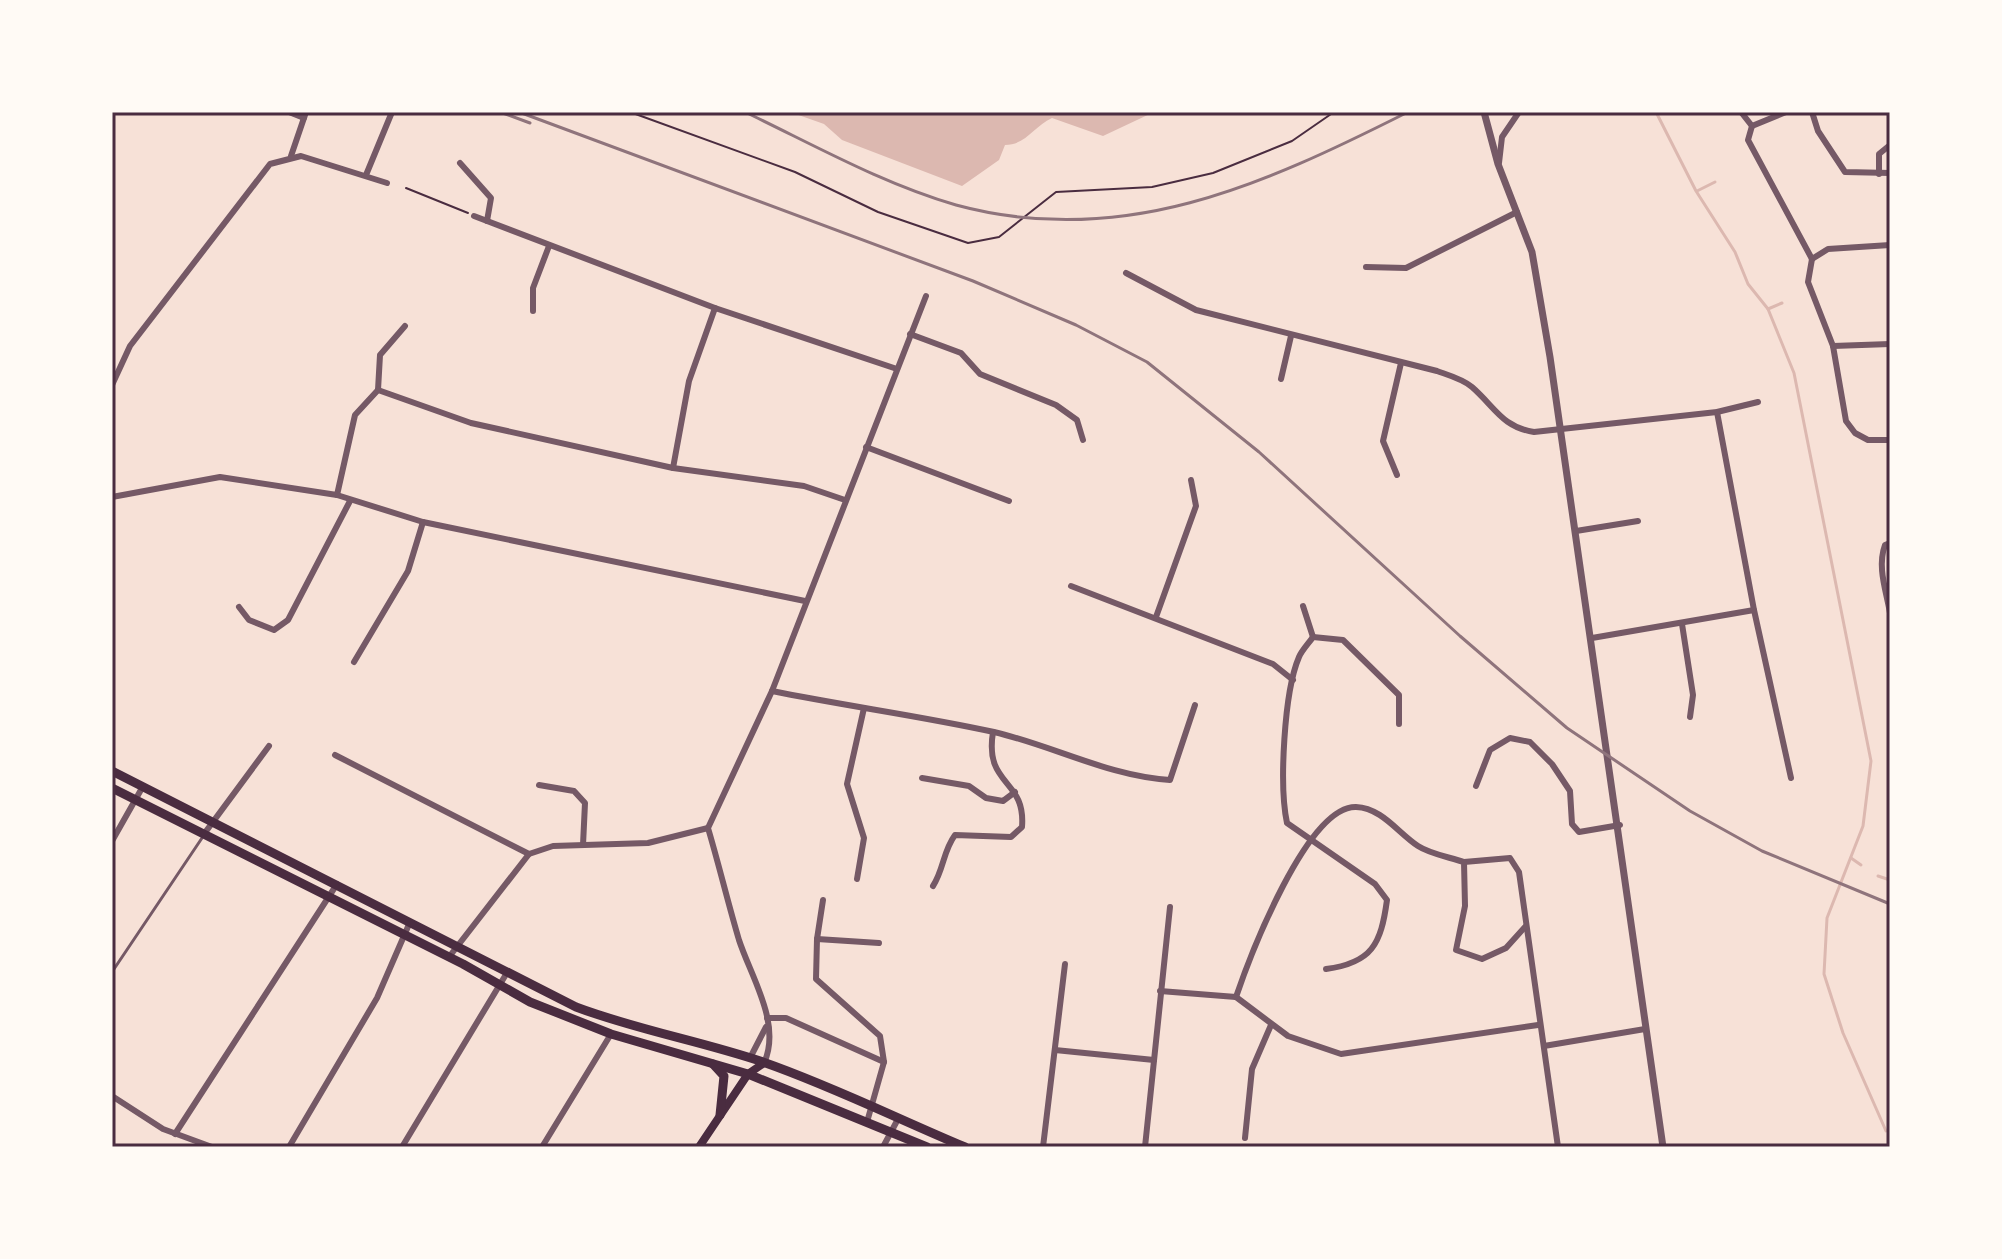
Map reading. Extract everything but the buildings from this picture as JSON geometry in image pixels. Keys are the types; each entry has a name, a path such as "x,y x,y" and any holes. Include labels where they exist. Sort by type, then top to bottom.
{"main road":[{"path":"112,771 576,1007 616,1022 764,1063 965,1147"},
{"path":"112,788 449,957 530,1002 611,1034 748,1074 927,1147"},
{"path":"748,1074 750,1058"},
{"path":"707,1060 724,1076 720,1115"},
{"path":"699,1147 748,1074 764,1063"}],"street":[{"path":"289,112 305,115 291,156"},
{"path":"366,175 392,112"},
{"path":"1484,112 1498,164 1532,252 1562,427 1663,1147"},
{"path":"1498,164 1502,137 1519,112"},
{"path":"1741,112 1752,126"},
{"path":"1752,126 1786,112"},
{"path":"1812,112 1818,131 1845,172 1890,173"},
{"path":"1752,126 1748,140 1812,259 1808,282 1833,346 1846,421 1855,433 1868,440 1890,440"},
{"path":"1879,174 1879,154 1890,145"},
{"path":"112,385 130,346 262,171 291,156 309,158 387,183"},
{"path":"460,163 491,198 487,221"},
{"path":"1366,267 1406,268 1517,212"},
{"path":"474,216 715,308 897,369"},
{"path":"1812,259 1828,249 1890,245"},
{"path":"533,311 533,288 549,246"},
{"path":"1126,273 1196,310 1437,371 1469,384 1501,420 1516,429 1534,432 1717,412 1758,402"},
{"path":"750,1058 766,1027 767,1018 762,994 740,943 708,828 772,691 926,296"},
{"path":"673,468 689,381 715,308"},
{"path":"337,495 355,415 378,390 380,355 405,326"},
{"path":"910,334 961,353 980,374 1056,405 1077,420 1083,440"},
{"path":"1281,379 1291,336"},
{"path":"1833,346 1890,344"},
{"path":"1397,475 1383,441 1401,363"},
{"path":"378,390 471,423 673,468 804,486 845,500"},
{"path":"1717,412 1754,610 1791,778"},
{"path":"866,447 1009,501"},
{"path":"112,497 220,477 337,495 423,522 805,601"},
{"path":"1156,617 1196,506 1191,480"},
{"path":"239,607 249,620 274,630 288,620 350,501"},
{"path":"1576,531 1638,521"},
{"path":"354,662 408,571 423,522"},
{"path":"1890,543 1885,545 1881,569 1890,613"},
{"path":"1071,586 1273,664 1293,680"},
{"path":"1303,606 1313,637"},
{"path":"1592,638 1754,610"},
{"path":"1682,624 1693,695 1690,717"},
{"path":"1313,637 1299,655 1293,680 1281,795 1287,823 1375,884 1387,900 1384,926 1367,955 1353,966 1326,969"},
{"path":"1313,637 1343,640 1399,695 1399,724"},
{"path":"772,691 993,732 1041,744 1086,764 1170,780 1195,705"},
{"path":"857,879 864,838 847,784 864,708"},
{"path":"933,886 943,870 946,846 955,835 1011,837 1022,827 1023,809 1015,792 993,768 989,755 993,732"},
{"path":"1476,786 1490,750 1510,738 1530,742 1552,764 1570,791 1572,824 1579,832 1620,825"},
{"path":"204,834 269,746"},
{"path":"335,755 529,854"},
{"path":"922,778 969,786 986,798 1003,801 1015,792"},
{"path":"539,785 574,791 585,803 583,845"},
{"path":"112,841 142,788"},
{"path":"1236,997 1264,925 1309,841 1338,811 1356,807 1376,812 1419,847 1464,862 1510,858 1519,872 1538,1025 1544,1046 1558,1147"},
{"path":"449,957 529,854 553,846 648,843 708,828"},
{"path":"1464,862 1465,906 1456,950 1482,959 1506,948 1525,927"},
{"path":"175,1134 337,884"},
{"path":"823,900 817,939 816,979 880,1036 884,1062 867,1122"},
{"path":"1145,1147 1170,907"},
{"path":"289,1147 377,998 410,922"},
{"path":"817,939 879,943"},
{"path":"1043,1147 1065,964"},
{"path":"402,1147 508,971"},
{"path":"1160,991 1236,997 1288,1036 1341,1054 1538,1025"},
{"path":"767,1018 786,1018 884,1062"},
{"path":"1245,1138 1252,1069 1271,1025"},
{"path":"764,1063 770,1039 766,1027"},
{"path":"1544,1046 1645,1029"},
{"path":"542,1147 611,1034"},
{"path":"1055,1050 1154,1060"},
{"path":"112,1096 175,1134 212,1147"},
{"path":"883,1147 898,1119"}],"lane":[{"path":"112,972 204,834"}],"path":[{"path":"630,112 795,172 905,223 960,241 989,241 1056,192 1126,190 1198,177 1274,150 1334,112"},
{"path":"406,188 474,216"}],"shaded area":[{"path":"790,112 1154,112 1103,136 1052,118 1019,142 1005,145 999,160 962,186 842,140 824,124"}],"waterway":[{"path":"1656,112 1696,191 1735,252 1748,284 1768,309 1794,373 1871,761 1863,826 1827,918 1824,974 1843,1033 1886,1131"},
{"path":"1697,191 1715,182"},
{"path":"1768,309 1782,303"},
{"path":"1851,858 1861,865"},
{"path":"1878,876 1890,880"}],"railway":[{"path":"500,112 530,123"},
{"path":"519,112 973,281 1076,325 1147,362 1259,452 1460,636 1567,728 1690,811 1762,851 1890,904"},
{"path":"745,112 849,163 956,205 1017,217 1076,220 1134,215 1190,203 1300,164 1408,112"}]}
